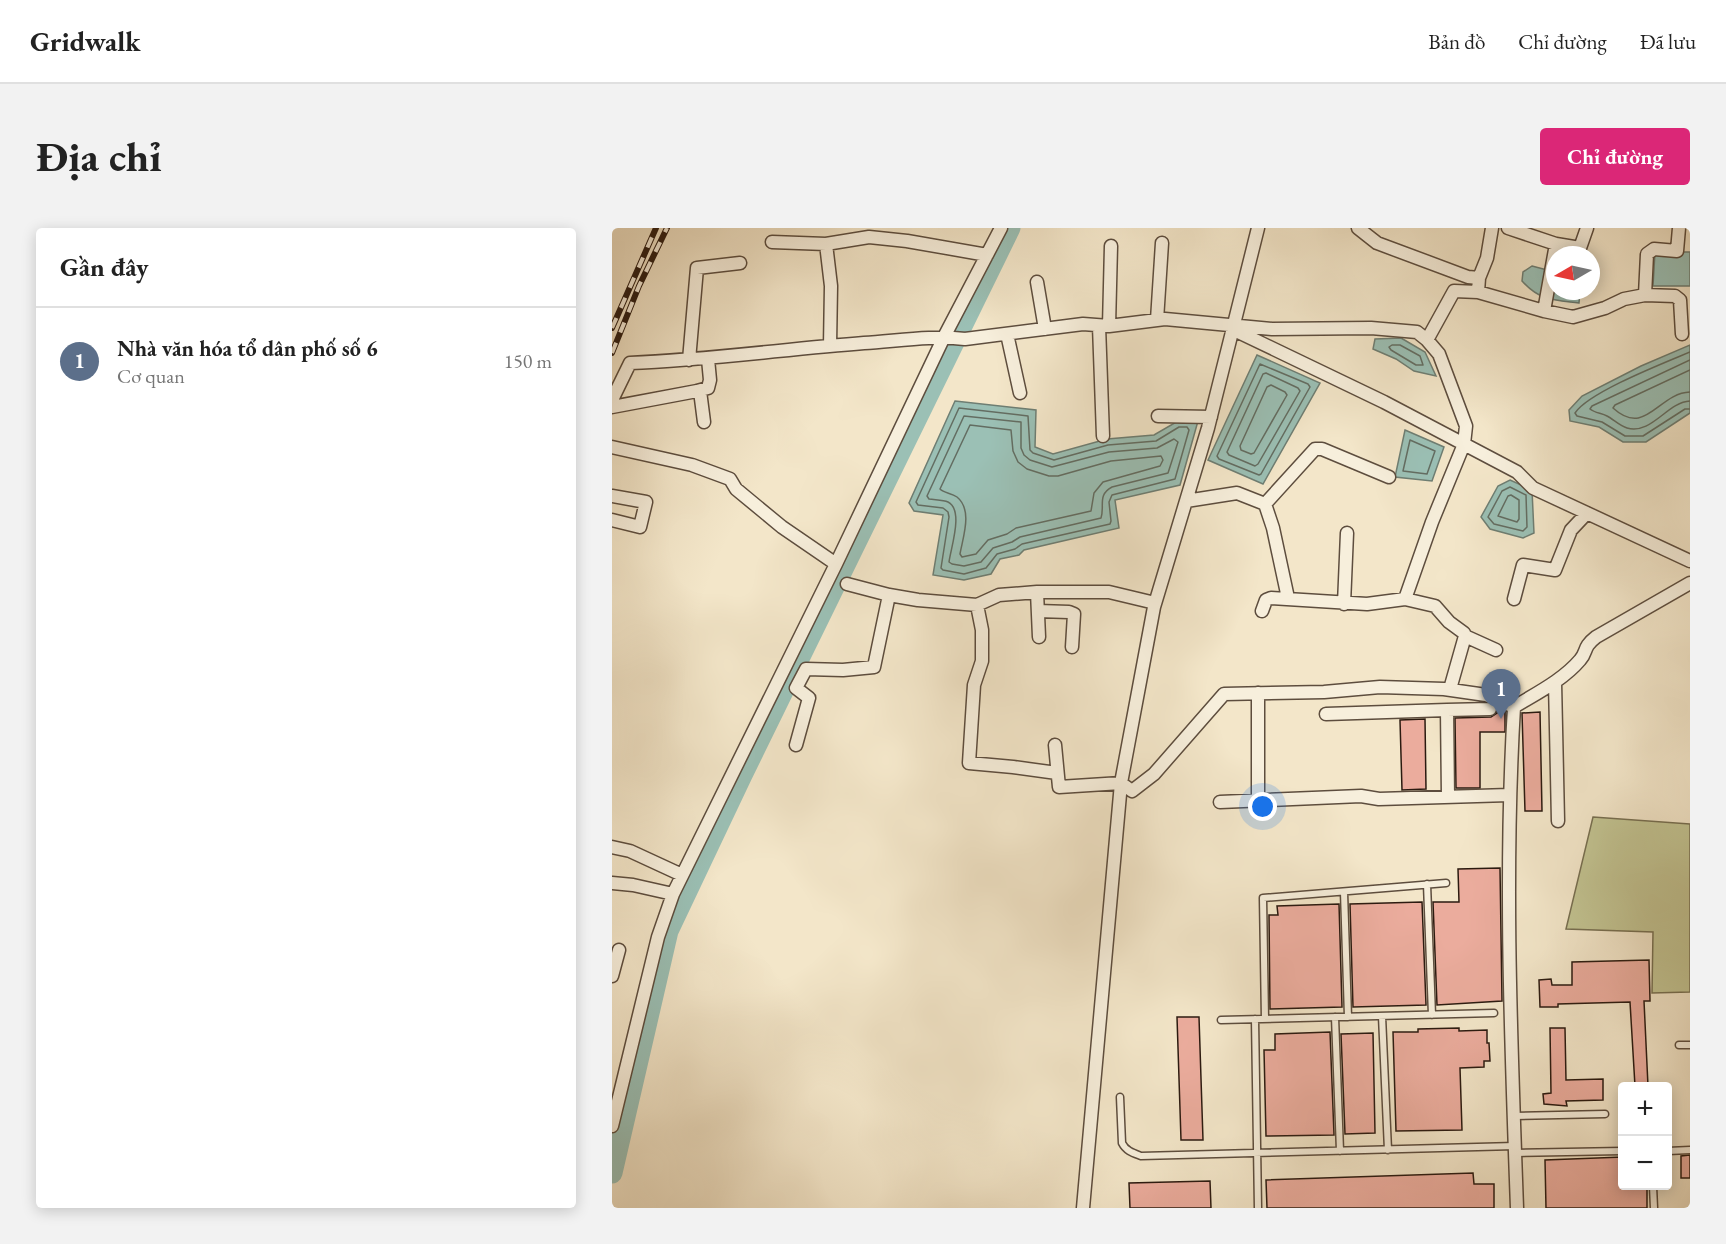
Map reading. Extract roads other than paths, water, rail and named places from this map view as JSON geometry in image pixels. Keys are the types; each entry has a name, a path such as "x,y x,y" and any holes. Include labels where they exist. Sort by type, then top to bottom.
{"street":[{"path":"612,1126 658,937 673,894 837,564 946,337 1002,228"},
{"path":"1083,1208 1121,783 1155,603 1211,417 1258,228"},
{"path":"1358,228 1377,243 1468,277 1479,278"},
{"path":"1478,292 1479,278 1487,258 1492,228"},
{"path":"1508,228 1556,244 1580,248 1587,228"},
{"path":"1645,295 1647,254 1654,249 1677,251 1678,228"},
{"path":"772,242 826,244 886,233 987,255"},
{"path":"1157,320 1162,243"},
{"path":"826,244 831,286 830,346"},
{"path":"1545,307 1556,244"},
{"path":"1104,436 1104,326 1111,246"},
{"path":"689,360 696,268 740,263"},
{"path":"1037,282 1045,329"},
{"path":"1427,340 1454,291 1478,292 1545,307 1573,317 1605,308 1624,299 1645,295 1675,296 1680,300 1682,334"},
{"path":"612,400 630,363 708,359 946,337 965,339 1083,324 1104,326 1165,319 1233,327 1371,328 1417,332 1439,354 1466,426 1464,444 1432,522 1405,599"},
{"path":"1233,327 1384,402 1517,472 1533,488 1690,561"},
{"path":"1008,334 1020,393"},
{"path":"612,406 708,388 710,380 708,359"},
{"path":"697,391 700,391 704,422"},
{"path":"1158,416 1211,417"},
{"path":"612,447 692,465 730,479 736,489 782,527 837,564"},
{"path":"1265,504 1315,448 1389,477"},
{"path":"1186,501 1237,493 1265,504"},
{"path":"612,496 646,502 640,527 612,520"},
{"path":"1265,504 1273,528 1288,598"},
{"path":"1514,599 1523,565 1555,570 1571,530 1587,513"},
{"path":"1344,604 1347,533"},
{"path":"1514,707 1555,682 1582,658 1586,645 1690,583"},
{"path":"847,584 918,600 977,605 999,595 1036,591 1109,592 1155,603"},
{"path":"1036,591 1039,637"},
{"path":"796,745 809,698 796,688 806,669 874,668 889,595"},
{"path":"1262,611 1266,600 1271,598 1344,604 1367,604 1405,599 1435,606 1465,636 1496,650"},
{"path":"977,605 982,630 982,661 974,685 969,764 1013,766 1057,773"},
{"path":"1038,610 1074,614 1072,647"},
{"path":"1450,690 1465,636"},
{"path":"1555,682 1558,821"},
{"path":"1055,745 1059,787 1121,783 1131,792 1154,774 1224,694 1324,692 1380,687 1450,690 1486,695 1514,707"},
{"path":"1258,693 1258,801"},
{"path":"1514,707 1509,795 1508,940 1517,1208"},
{"path":"1326,714 1490,709"},
{"path":"1447,710 1448,797"},
{"path":"1220,802 1361,796 1379,799 1509,795"},
{"path":"612,847 630,851 682,876"},
{"path":"612,883 673,894"},
{"path":"612,976 619,950"}],"lane":[{"path":"1265,1019 1263,898 1446,883"},
{"path":"1427,884 1432,1015"},
{"path":"1344,892 1348,1017"},
{"path":"1221,1020 1494,1013"},
{"path":"1382,1016 1388,1149"},
{"path":"1335,1017 1340,1151"},
{"path":"1255,1019 1258,1208"},
{"path":"1679,1045 1690,1045"},
{"path":"1120,1097 1122,1143 1130,1152 1142,1155 1257,1154 1388,1149 1618,1151"},
{"path":"1514,1116 1605,1114"},
{"path":"1672,1151 1690,1150"},
{"path":"1653,1190 1654,1208"}],"water":[{"path":"1655,252 1690,252 1690,286 1653,286"},
{"path":"1532,266 1546,270 1546,297 1529,288 1522,281 1523,272"},
{"path":"1557,300 1579,300 1579,303"},
{"path":"1401,338 1425,352 1436,376 1414,371 1396,359 1373,349 1375,339"},
{"path":"1690,345 1690,413 1646,442 1623,442 1599,427 1570,421 1569,410 1582,396 1641,366"},
{"path":"1257,355 1320,383 1263,484 1208,460"},
{"path":"955,401 1036,410 1035,447 1053,454 1107,439 1154,435 1178,421 1198,421 1180,485 1115,500 1119,528 1024,550 1019,555 1000,559 991,574 964,580 933,575 943,515 914,511 909,503"},
{"path":"1405,430 1444,447 1432,481 1395,477"},
{"path":"1510,480 1532,490 1534,533 1523,538 1490,529 1481,517 1498,486"}],"waterway":[{"path":"612,1173 668,931 1010,228"}],"railway":[{"path":"612,328 656,228"},
{"path":"612,353 639,286 667,228"}],"place":[{"name":"Nhà văn hóa tổ dân phố số 6","path":"1501,719"}]}
